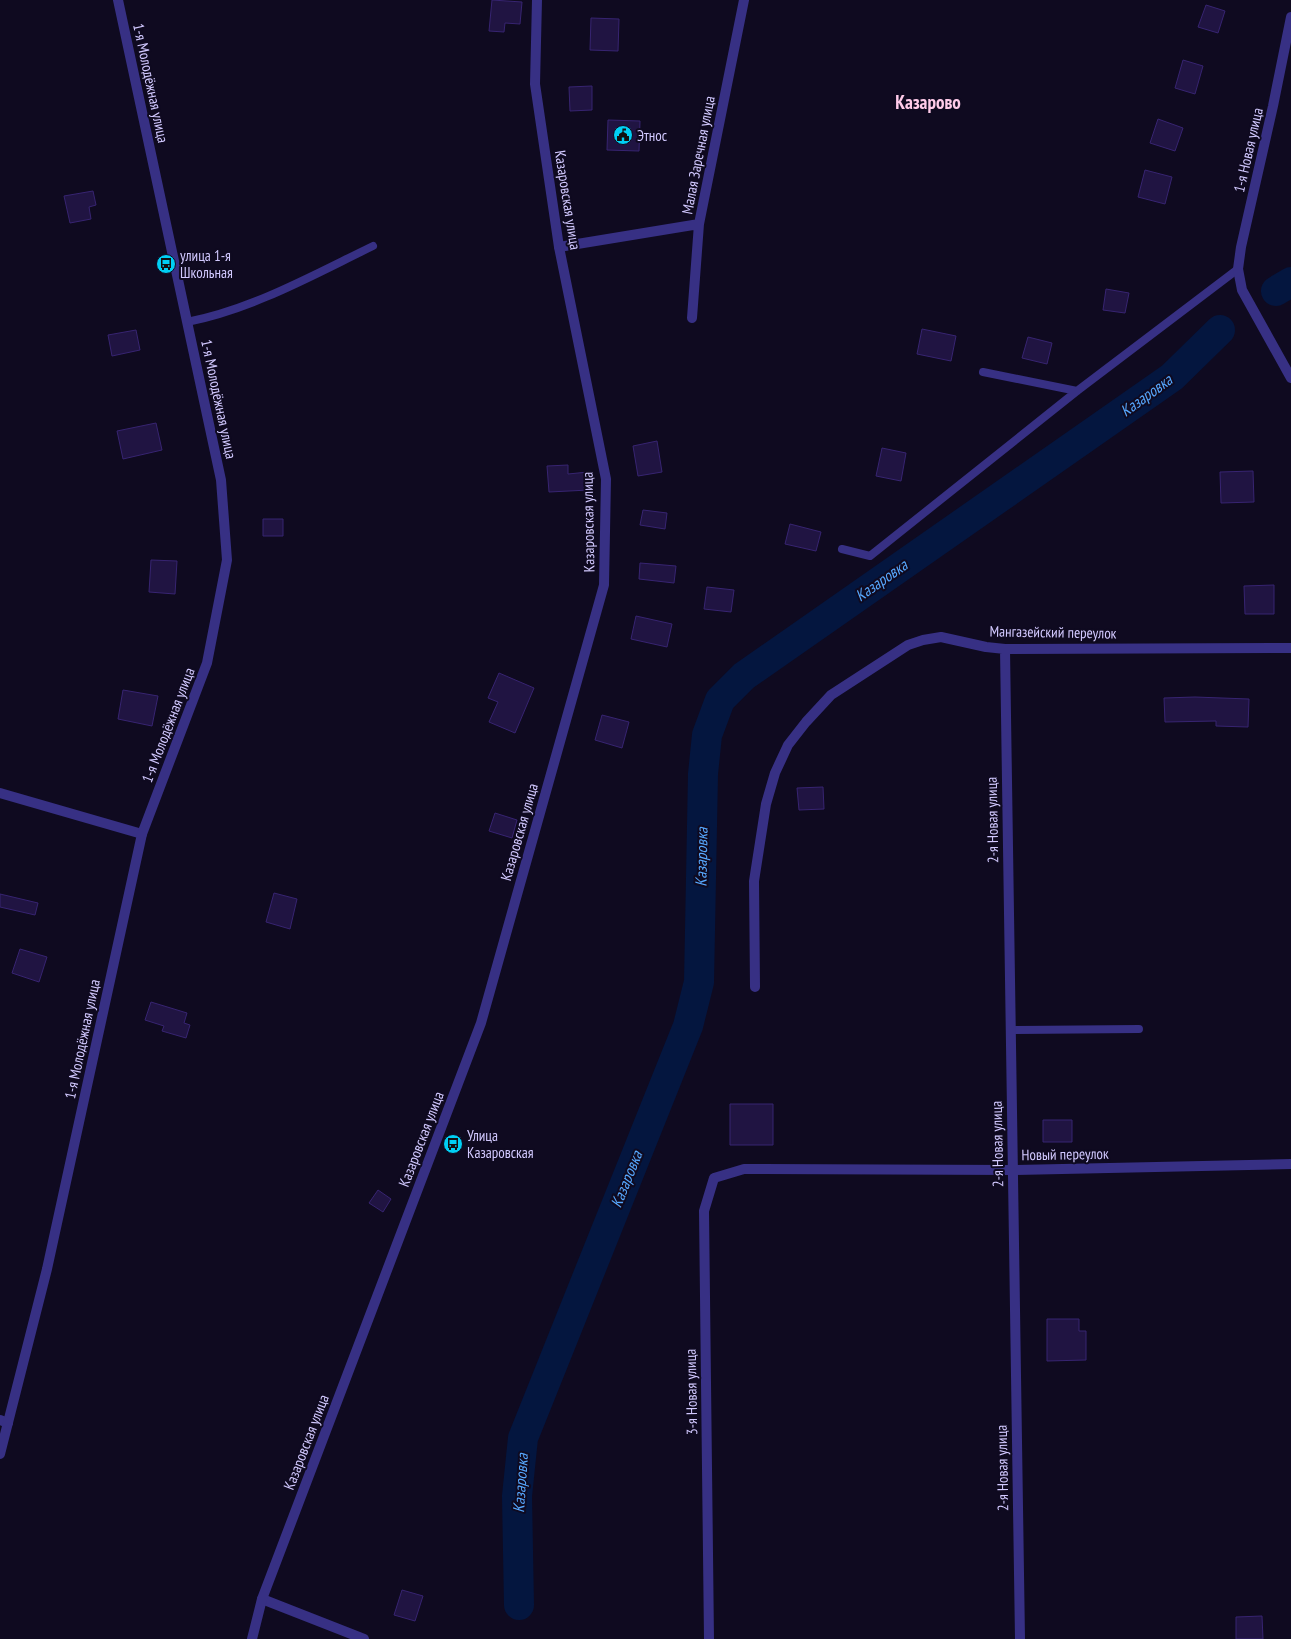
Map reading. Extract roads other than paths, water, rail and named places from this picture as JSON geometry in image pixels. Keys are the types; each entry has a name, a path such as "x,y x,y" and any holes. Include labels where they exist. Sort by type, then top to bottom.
{"street":[{"name":"1-я Молодёжная улица","path":"0,1454 4,1422 47,1270 142,834 207,663 227,560 221,480 118,0"},
{"name":"Казаровская улица","path":"252,1639 262,1599 481,1023 604,585 606,480 559,247 535,84 537,0"},
{"name":"Малая Заречная улица","path":"692,318 699,224 744,0"},
{"name":"1-я Новая улица","path":"1291,16 1274,106 1241,247 1238,268 1242,290 1291,378"},
{"path":"559,247 699,224"},
{"name":"Мангазейский переулок","path":"755,986 754,881 766,804 775,773 788,745 806,722 831,695 908,645 923,640 941,637 986,647 1005,649 1291,648"},
{"name":"2-я Новая улица","path":"1005,649 1020,1639"},
{"path":"0,793 142,834"},
{"name":"Новый переулок","path":"744,1169 1013,1170 1291,1164"},
{"name":"3-я Новая улица","path":"709,1639 704,1211 714,1178 744,1169"},
{"path":"262,1599 364,1639"}],"lane":[{"path":"187,322 211,318 255,302 373,246"},
{"path":"842,548 870,556 1077,391 1238,268"},
{"path":"984,372 1077,391"},
{"path":"1011,1030 1139,1029"}],"waterway":[{"name":"Казаровка","path":"1276,291 1291,282"},
{"name":"Казаровка","path":"519,1605 517,1496 523,1438 688,1026 699,982 703,774 707,735 720,700 744,676 1172,377 1220,330"}],"place":[{"name":"Этнос","path":"623,135"},
{"name":"улица 1-я Школьная","path":"166,264"},
{"name":"Улица Казаровская","path":"453,1144"}],"district":[{"name":"Казарово","path":"928,102"}]}
